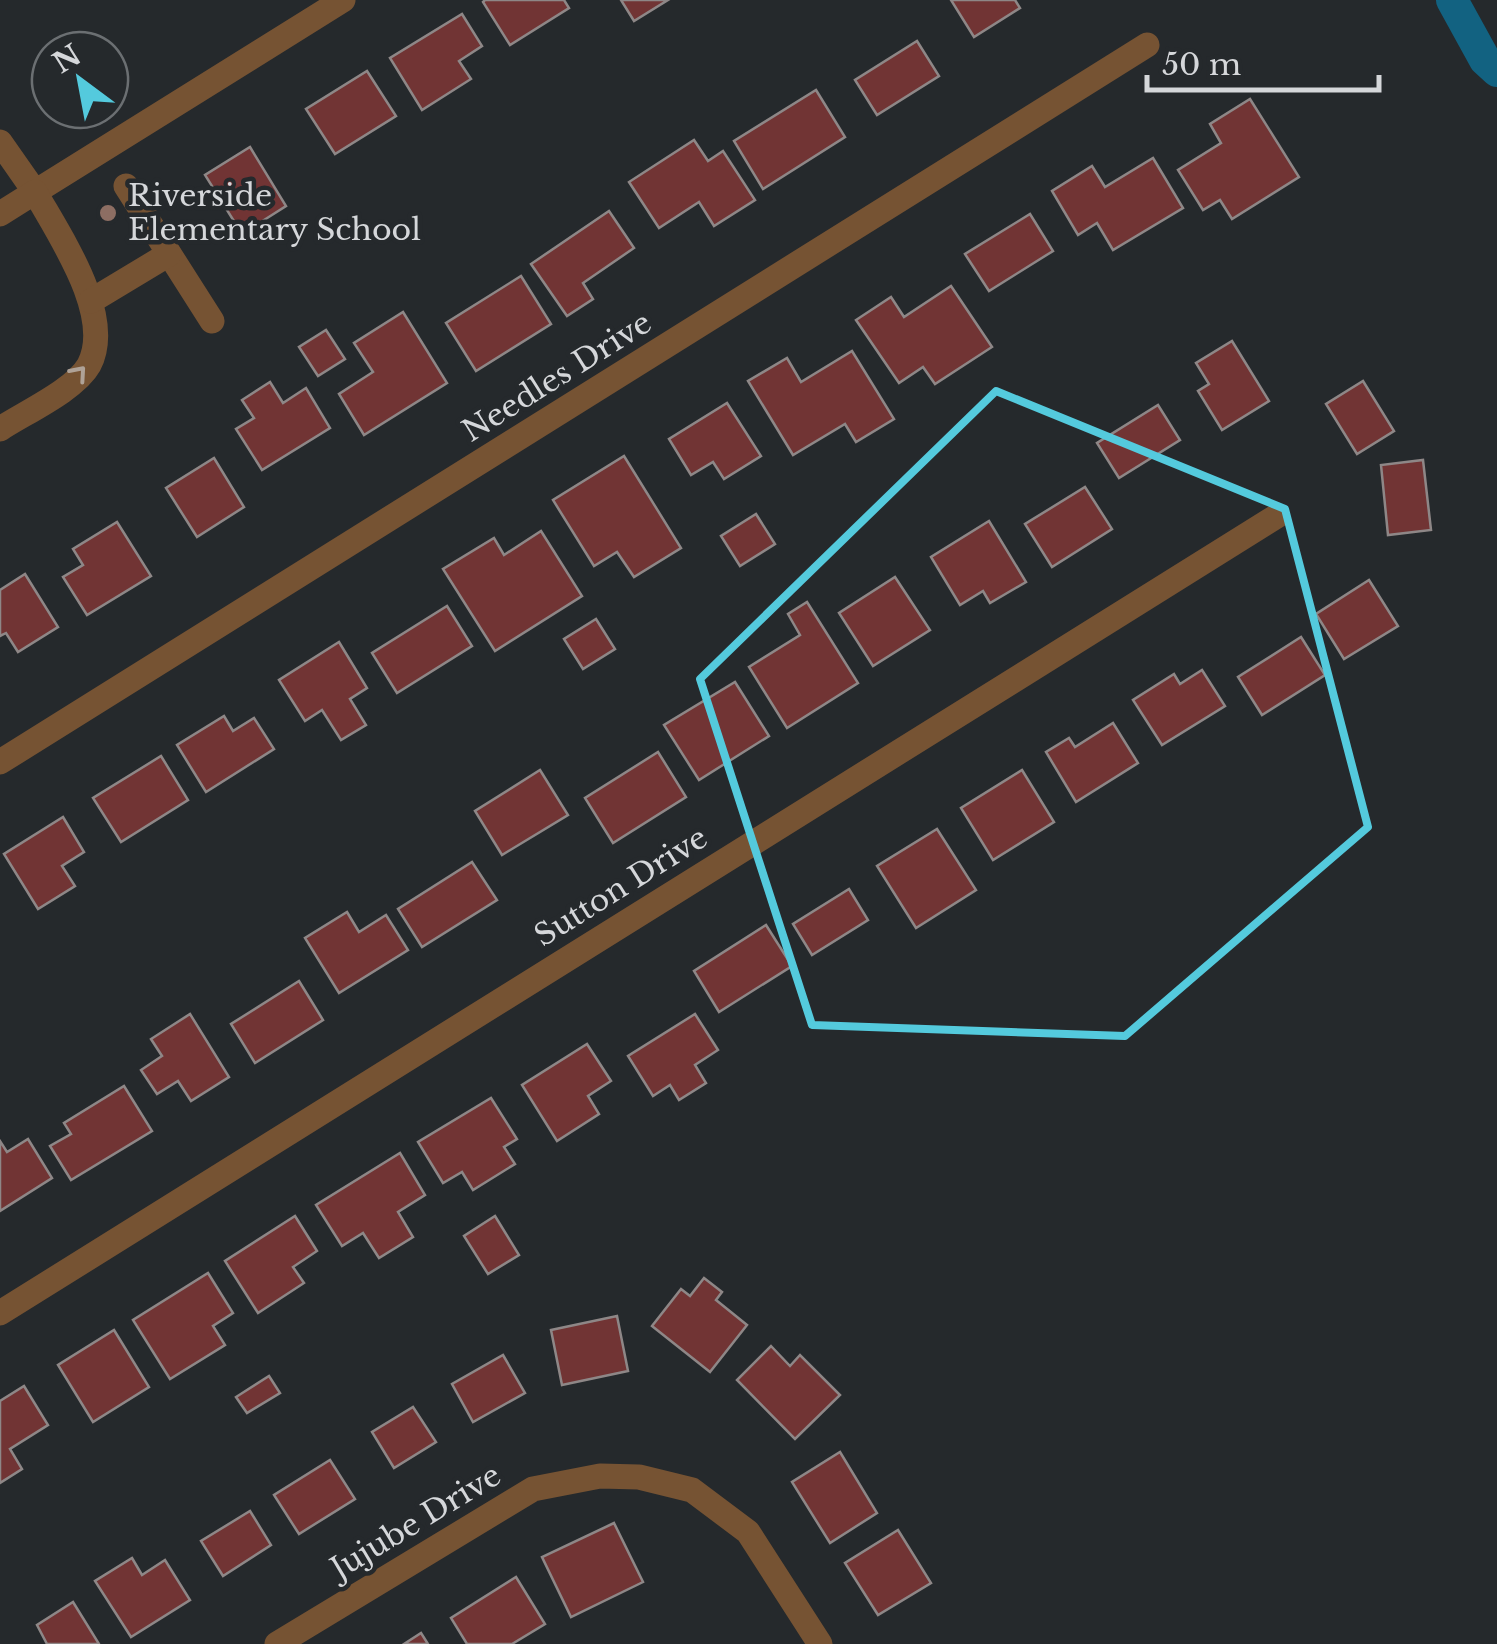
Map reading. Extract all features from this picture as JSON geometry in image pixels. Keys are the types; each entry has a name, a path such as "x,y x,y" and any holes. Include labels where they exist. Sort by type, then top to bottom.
{"street":[{"path":"0,214 343,0"},
{"name":"Needles Drive","path":"0,762 1147,45"},
{"path":"0,142 68,249 91,301 94,320 90,364 75,382 0,428"},
{"path":"126,186 212,320"},
{"path":"91,301 169,254"},
{"name":"Sutton Drive","path":"0,1312 1277,516"},
{"name":"Jujube Drive","path":"277,1644 533,1488 600,1476 638,1478 692,1490 748,1532 820,1644"}],"highlighted area":[{"path":"996,391 1285,509 1368,827 1125,1036 812,1025 700,679"}],"building":[{"path":"485,0 564,0 569,8 510,45"},
{"path":"621,0 668,0 634,21"},
{"path":"951,0 1015,0 1020,8 974,37"},
{"path":"462,14 482,46 459,61 471,79 422,110 390,58"},
{"path":"917,41 939,76 877,115 855,80"},
{"path":"367,71 396,116 335,154 306,109"},
{"path":"816,90 845,137 763,189 734,141"},
{"path":"1250,99 1299,177 1232,219 1220,200 1203,210 1178,170 1221,143 1210,124"},
{"path":"694,140 708,161 723,151 755,200 714,226 699,202 659,228 629,182"},
{"path":"250,147 286,206 242,234 205,175"},
{"path":"1153,158 1183,208 1113,250 1097,223 1078,235 1052,191 1092,166 1105,187"},
{"path":"609,211 634,248 583,283 593,299 567,316 531,264"},
{"path":"1030,214 1053,251 989,291 965,254"},
{"path":"521,276 551,324 476,371 446,323"},
{"path":"951,286 992,347 935,384 923,367 899,383 856,320 891,297 904,317"},
{"path":"403,312 447,383 364,435 339,394 373,372 354,343"},
{"path":"326,330 345,359 318,376 299,347"},
{"path":"1232,341 1269,401 1222,430 1198,391 1209,384 1196,363"},
{"path":"852,351 894,419 856,442 845,424 793,455 748,381 787,358 801,382"},
{"path":"1363,381 1394,431 1357,454 1326,404"},
{"path":"270,382 283,403 306,388 330,428 262,470 236,429 254,418 242,400"},
{"path":"727,403 761,456 724,479 713,462 691,475 669,439"},
{"path":"1158,405 1180,440 1119,478 1097,443"},
{"path":"624,456 681,548 634,577 617,552 594,566 553,500"},
{"path":"214,458 244,507 197,537 166,488"},
{"path":"1423,460 1431,530 1388,535 1381,465"},
{"path":"1085,487 1112,529 1052,567 1025,524"},
{"path":"756,514 775,544 740,566 721,536"},
{"path":"989,521 1026,582 990,603 983,591 960,605 931,557"},
{"path":"117,522 151,576 87,615 63,577 83,565 73,549"},
{"path":"541,531 582,596 495,651 443,569 494,538 504,555"},
{"path":"25,574 58,627 18,652 6,633 0,636 0,590"},
{"path":"895,577 930,630 873,666 839,613"},
{"path":"1369,580 1398,626 1344,659 1316,614"},
{"path":"807,602 858,683 787,728 749,667 800,635 788,614"},
{"path":"447,606 472,646 397,693 372,653"},
{"path":"596,619 615,649 583,669 564,639"},
{"path":"1301,637 1325,675 1262,715 1238,677"},
{"path":"339,642 367,688 350,699 366,725 341,740 322,710 305,721 279,680"},
{"path":"1202,670 1225,706 1162,745 1133,700 1174,674 1180,684"},
{"path":"735,682 769,736 699,780 664,725"},
{"path":"224,716 233,731 254,718 274,749 206,792 177,745"},
{"path":"1113,723 1138,763 1076,802 1046,752 1069,738 1075,747"},
{"path":"658,752 686,797 613,843 585,798"},
{"path":"161,756 188,800 121,842 93,798"},
{"path":"540,770 568,815 502,855 475,811"},
{"path":"1022,770 1054,822 993,860 961,808"},
{"path":"63,817 84,852 62,866 75,886 38,909 4,854"},
{"path":"937,829 976,890 916,928 877,866"},
{"path":"472,862 497,900 422,947 398,909"},
{"path":"849,889 868,920 812,955 793,924"},
{"path":"347,912 359,932 386,915 408,950 339,993 305,938"},
{"path":"766,925 792,966 719,1012 694,971"},
{"path":"299,981 323,1020 255,1063 231,1024"},
{"path":"190,1014 229,1077 191,1101 178,1081 157,1094 141,1070 162,1056 151,1039"},
{"path":"695,1014 718,1050 695,1065 706,1083 679,1100 670,1085 653,1096 628,1056"},
{"path":"587,1044 611,1081 588,1096 599,1114 557,1141 522,1085"},
{"path":"124,1086 152,1131 71,1180 50,1146 71,1134 64,1123"},
{"path":"491,1098 517,1139 504,1147 515,1164 473,1190 462,1172 443,1183 418,1142"},
{"path":"28,1139 52,1178 0,1211 0,1141 7,1152"},
{"path":"400,1153 425,1195 398,1212 413,1237 379,1258 363,1233 342,1246 316,1205"},
{"path":"295,1216 317,1251 293,1267 304,1283 258,1313 225,1261"},
{"path":"495,1216 519,1255 488,1274 464,1236"},
{"path":"208,1273 233,1313 213,1326 225,1345 170,1379 133,1320"},
{"path":"704,1278 722,1292 716,1300 747,1325 710,1372 652,1326 681,1289 690,1296"},
{"path":"617,1316 628,1371 562,1385 551,1330"},
{"path":"114,1330 149,1387 93,1422 58,1365"},
{"path":"771,1346 790,1366 800,1355 840,1395 795,1439 737,1380"},
{"path":"503,1355 525,1393 473,1422 452,1384"},
{"path":"269,1376 280,1393 247,1413 236,1397"},
{"path":"24,1386 48,1425 10,1449 22,1469 0,1483 0,1401"},
{"path":"413,1407 436,1442 394,1468 372,1432"},
{"path":"840,1452 877,1513 830,1543 792,1482"},
{"path":"330,1460 355,1499 299,1534 274,1495"},
{"path":"250,1511 271,1545 223,1576 201,1541"},
{"path":"614,1523 643,1582 571,1617 542,1557"},
{"path":"898,1530 931,1583 878,1615 845,1563"},
{"path":"132,1558 142,1575 165,1560 190,1600 131,1637 95,1581"},
{"path":"516,1577 545,1624 512,1644 467,1644 451,1618"},
{"path":"73,1602 99,1644 47,1644 37,1625"},
{"path":"421,1633 428,1644 404,1644"}],"waterway":[{"path":"1452,0 1485,60 1497,71"}],"place":[{"name":"Riverside Elementary School","path":"108,213"}]}
